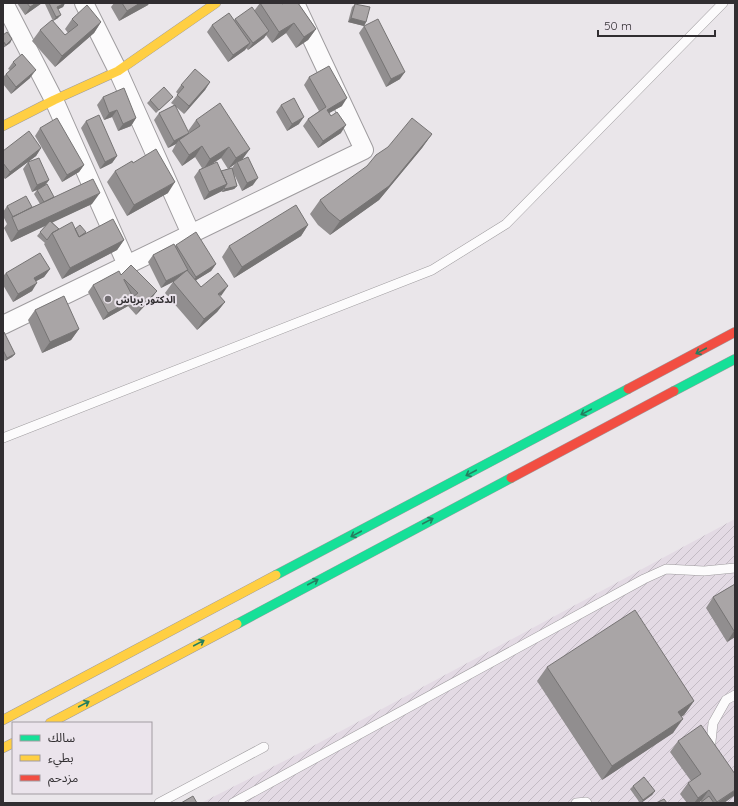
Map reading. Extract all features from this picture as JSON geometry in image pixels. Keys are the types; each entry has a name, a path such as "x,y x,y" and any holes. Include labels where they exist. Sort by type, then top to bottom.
{"main road":[{"path":"3,126 54,100 118,71 216,3"},
{"path":"3,720 735,332"},
{"path":"52,722 735,359"},
{"path":"3,748 12,744"}],"street":[{"path":"4,3 54,100 127,265"},
{"path":"84,3 118,71 191,234"},
{"path":"3,325 364,150 295,3"}],"lane":[{"path":"3,438 432,270 506,224 723,3"},
{"path":"233,803 644,579 666,569 704,571 735,568"},
{"path":"713,760 710,754 713,723 726,700 735,695"},
{"path":"159,803 264,747"},
{"path":"576,803 587,803"}],"shaded area":[{"path":"735,519 735,803 201,803 302,752"}],"building":[{"path":"27,3 36,3 30,7"},
{"path":"49,3 65,3 57,7 61,15 56,17"},
{"path":"122,3 140,3 127,11"},
{"path":"260,3 298,3 316,29 304,37 294,23 279,32"},
{"path":"355,4 370,7 366,22 351,18"},
{"path":"87,5 101,22 62,56 40,30 52,20 65,35 78,25 72,19"},
{"path":"252,7 269,31 253,43 235,19"},
{"path":"229,13 250,43 233,55 212,25"},
{"path":"378,19 405,72 391,79 364,26"},
{"path":"7,32 12,39 6,45 3,41 3,35"},
{"path":"22,54 36,70 16,87 6,74 16,65 13,62"},
{"path":"329,66 347,98 327,110 331,116 337,112 346,125 323,141 308,119 326,107 309,77"},
{"path":"195,69 210,82 189,106 177,95 184,87 181,85"},
{"path":"164,87 173,97 159,110 150,100"},
{"path":"124,88 136,118 123,124 117,110 109,113 103,97"},
{"path":"294,98 304,117 292,124 281,105"},
{"path":"220,103 250,149 236,158 229,147 210,159 202,146 189,155 179,140 200,126 196,120"},
{"path":"175,105 189,133 174,141 159,113"},
{"path":"99,115 117,156 105,162 86,121"},
{"path":"57,118 84,165 67,175 40,128"},
{"path":"412,118 432,134 389,186 340,221 328,211 320,200 367,166 376,155 388,147"},
{"path":"29,131 41,148 10,172 3,163 3,151"},
{"path":"156,149 175,182 134,205 115,171 132,161 133,163"},
{"path":"248,157 258,178 247,183 237,162"},
{"path":"39,158 49,180 37,185 28,162"},
{"path":"217,162 227,184 209,192 199,170"},
{"path":"232,168 237,186 225,189 224,188 227,184 221,171"},
{"path":"93,179 100,193 18,231 12,217"},
{"path":"47,184 54,197 44,202 37,190"},
{"path":"26,196 32,207 13,217 7,206"},
{"path":"296,205 308,225 242,267 229,246"},
{"path":"113,219 124,240 70,268 52,233 72,222 79,237"},
{"path":"50,221 59,229 52,233 47,240 40,232"},
{"path":"80,225 86,232 79,237 75,229"},
{"path":"196,232 216,264 196,277 176,245"},
{"path":"174,244 188,270 166,281 153,255"},
{"path":"40,253 50,269 34,278 37,283 18,294 6,273"},
{"path":"131,265 157,291 141,307 133,299 108,313 93,285 119,271 121,275","holes":["124,279 138,293 133,297"]},
{"path":"187,270 201,287 218,273 228,286 218,294 225,302 204,319 173,282"},
{"path":"64,296 79,329 50,342 35,310"},
{"path":"4,332 15,354 7,358 3,350"},
{"path":"735,584 735,631 734,631 713,597"},
{"path":"635,610 694,701 678,712 683,719 612,766 547,667"},
{"path":"701,725 735,774 735,790 717,802 709,790 698,798 688,783 701,774 678,741"},
{"path":"644,777 655,791 643,800 633,786"},
{"path":"193,796 197,803 181,803"},
{"path":"709,796 714,803 700,803"},
{"path":"664,799 667,803 656,803"}],"traffic: fast":[{"path":"674,391 735,359"},
{"path":"276,575 628,389"},
{"path":"237,624 511,478"}],"traffic: slow":[{"path":"3,126 54,100 118,71 216,3"},
{"path":"3,720 276,575"},
{"path":"52,722 237,624"},
{"path":"3,748 12,744"}],"traffic: jam":[{"path":"628,389 735,332"},
{"path":"511,478 674,391"}],"place":[{"name":"الدكتور برباش","path":"108,299"}]}
